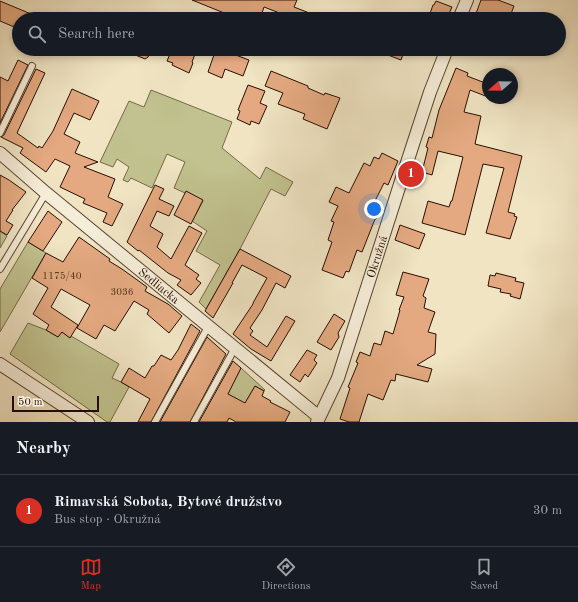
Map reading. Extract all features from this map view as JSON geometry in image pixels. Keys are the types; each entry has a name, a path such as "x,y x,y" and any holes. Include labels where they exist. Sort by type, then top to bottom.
{"street":[{"path":"462,12 467,0"},
{"name":"Okružná","path":"318,420 338,378 430,92 444,56"},
{"name":"Sedliacka","path":"0,153 318,420"},
{"path":"0,364 88,422"}],"lane":[{"path":"0,133 32,66"},
{"path":"0,269 46,193"},
{"path":"155,422 208,327"},
{"path":"194,422 234,348"}],"green space":[{"path":"151,90 232,122 222,148 260,179 266,167 293,182 285,196 271,189 240,249 206,309 199,302 220,265 196,251 207,231 192,221 203,201 174,188 185,162 167,154 152,188 131,178 128,182 123,180 129,167 117,159 113,167 100,162 129,101 144,107"},
{"path":"0,231 7,236 0,248"},
{"path":"28,242 46,253 0,332 0,289"},
{"path":"28,323 46,330 58,337 62,332 70,338 71,336 119,364 112,378 129,387 110,422 107,422 10,354"},
{"path":"241,368 265,390 264,391 255,386 244,405 234,397 233,398 227,395"}],"building":[{"path":"192,0 297,0 294,7 307,12 277,12 264,7 262,12 222,12"},
{"path":"481,0 498,0 514,6 512,12 477,12"},
{"path":"0,1 26,12 12,12 12,26 0,21"},
{"path":"436,1 452,7 450,12 430,12"},
{"path":"138,56 148,56 145,59"},
{"path":"169,56 194,56 189,73 167,61"},
{"path":"214,56 238,56 249,60 243,76 225,69 222,78 208,72"},
{"path":"391,56 402,56 401,60"},
{"path":"18,60 28,65 0,123 0,77 8,81"},
{"path":"456,68 468,73 467,76 482,82 482,95 470,90 464,112 481,116 475,144 522,156 508,212 515,214 514,216 517,217 510,239 486,233 504,168 483,164 465,235 422,223 428,201 449,207 452,201 463,157 438,151 432,175 422,172 428,148 426,147 429,137 432,138 439,110"},
{"path":"36,69 45,73 17,133 38,148 39,146 42,148 53,131 72,89 99,101 90,120 74,113 64,134 80,142 75,153 98,162 84,167 115,179 108,197 123,204 112,226 103,222 107,213 83,203 85,199 60,187 70,166 55,159 46,172 20,153 23,148 1,137 4,135"},
{"path":"271,71 308,86 308,88 324,95 325,93 340,98 327,129 303,119 305,114 278,104 283,93 265,86"},
{"path":"248,85 265,91 260,103 267,106 259,124 251,121 250,125 237,119 240,111 238,110"},
{"path":"382,153 398,161 388,185 384,183 373,205 381,210 375,219 362,252 357,250 349,272 346,271 343,278 322,270 332,242 328,240 334,222 331,221 338,206 329,202 336,187 349,193 364,163 370,166 374,157 379,159"},
{"path":"0,175 26,192 12,210 6,221 13,225 7,235 0,231"},
{"path":"155,185 164,189 159,199 174,206 169,216 157,211 150,226 163,234 157,247 171,259 189,226 202,233 185,265 199,275 196,279 201,283 191,295 177,285 181,280 168,273 127,242"},
{"path":"186,191 203,200 191,224 174,215"},
{"path":"48,211 62,222 43,251 28,242"},
{"path":"400,225 425,234 419,249 395,240"},
{"path":"79,237 110,259 109,261 147,287 145,291 168,304 182,316 169,333 147,314 149,310 134,301 115,331 104,325 96,339 77,328 90,305 61,289 51,307 78,325 70,338 62,332 58,337 46,330 49,325 33,314 48,288 32,278 46,253 63,262"},
{"path":"240,249 291,276 285,288 276,283 262,310 250,328 253,331 250,335 267,347 286,316 295,321 271,361 251,349 233,334 253,304 267,278 242,265 213,318 205,311"},
{"path":"403,272 429,279 423,296 426,298 424,308 435,312 428,332 436,334 435,354 417,365 432,369 428,382 396,374 395,381 391,380 383,400 368,394 359,422 349,422 340,419 350,388 348,387 358,363 356,362 360,352 370,356 374,343 381,345 385,331 393,334 404,297 396,295"},
{"path":"496,273 516,278 515,281 524,283 520,299 510,296 511,294 500,292 501,289 488,286 490,275 495,276"},
{"path":"334,314 345,321 338,333 339,337 331,350 317,342"},
{"path":"191,324 200,331 151,422 138,422 150,399 121,382 129,368 145,378 161,355 171,360 178,350"},
{"path":"207,337 226,354 190,422 160,422"},
{"path":"307,350 317,355 314,360 317,363 308,377 305,374 300,382 290,375"},
{"path":"233,361 241,368 228,394 245,403 255,386 264,391 262,396 271,401 270,402 290,412 285,422 236,422 229,418 227,422 199,422"}],"place":[{"name":"Rimavská Sobota, Bytové družstvo","path":"411,174"}]}
